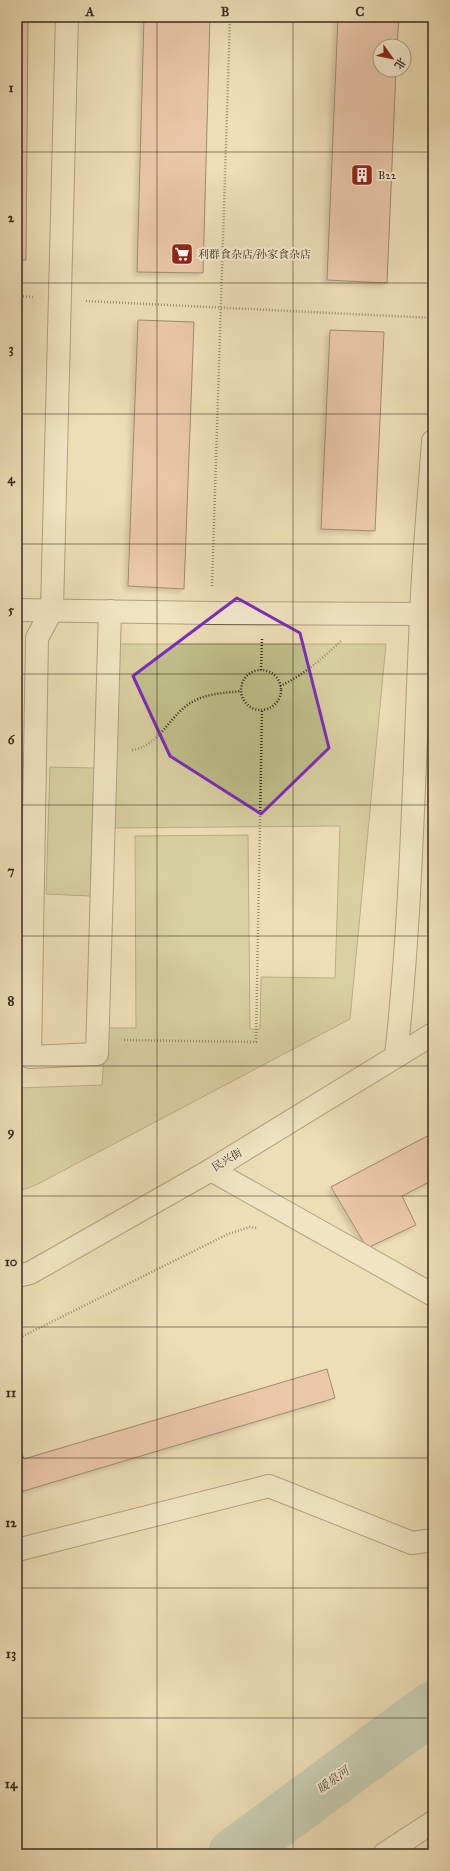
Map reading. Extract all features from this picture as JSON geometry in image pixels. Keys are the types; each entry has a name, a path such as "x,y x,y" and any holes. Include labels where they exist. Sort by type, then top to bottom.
{"street":[{"path":"67,17 52,610 37,638 30,1057 97,1054 110,611"},
{"path":"396,1056 402,1007 427,614 433,441"},
{"path":"17,610 427,614"},
{"name":"民兴街","path":"17,1276 30,1273 212,1170 433,1034"},
{"path":"396,1056 433,1037"},
{"path":"212,1170 433,1295"},
{"path":"17,1550 269,1486 412,1543 433,1540"},
{"path":"384,1854 433,1822"}],"path":[{"path":"212,613 230,17"},
{"path":"17,296 60,300 221,309 433,318"},
{"path":"280,686 293,680 318,662 369,614"},
{"path":"261,670 274,674 278,679 280,686 279,699 269,708 262,710 250,707 241,691 242,685 249,674 261,670"},
{"path":"106,753 137,749 156,738 179,712 196,700 218,693 241,691"},
{"path":"97,1040 256,1042 262,710"},
{"path":"17,1339 228,1234 250,1227 258,1228"}],"highlighted area":[{"path":"237,598 300,633 329,748 261,814 170,756 133,676"}],"green space":[{"path":"121,644 386,644 350,1019 36,1185 17,1192 17,1088 102,1085 106,1028 136,1028 135,836 248,835 250,1029 260,1029 261,977 335,978 340,826 114,828 115,649"},
{"path":"50,767 94,768 90,896 46,894"}],"building":[{"path":"17,17 28,17 26,260 17,260"},
{"path":"144,17 210,17 203,273 137,272"},
{"name":"B22","path":"338,17 399,17 398,38 372,38 372,78 396,78 387,283 327,280"},
{"path":"138,320 194,322 184,589 128,586"},
{"path":"17,321 21,321 17,494"},
{"path":"330,330 384,332 375,531 321,529"},
{"path":"433,1133 433,1180 402,1196 416,1225 367,1248 331,1187"},
{"path":"327,1369 335,1398 17,1493 17,1445 19,1444 24,1459"}],"waterway":[{"name":"暖泉河","path":"234,1854 433,1707"}],"place":[{"name":"B22","path":"362,175"},
{"name":"利群食杂店/孙家食杂店","path":"182,254"}]}
